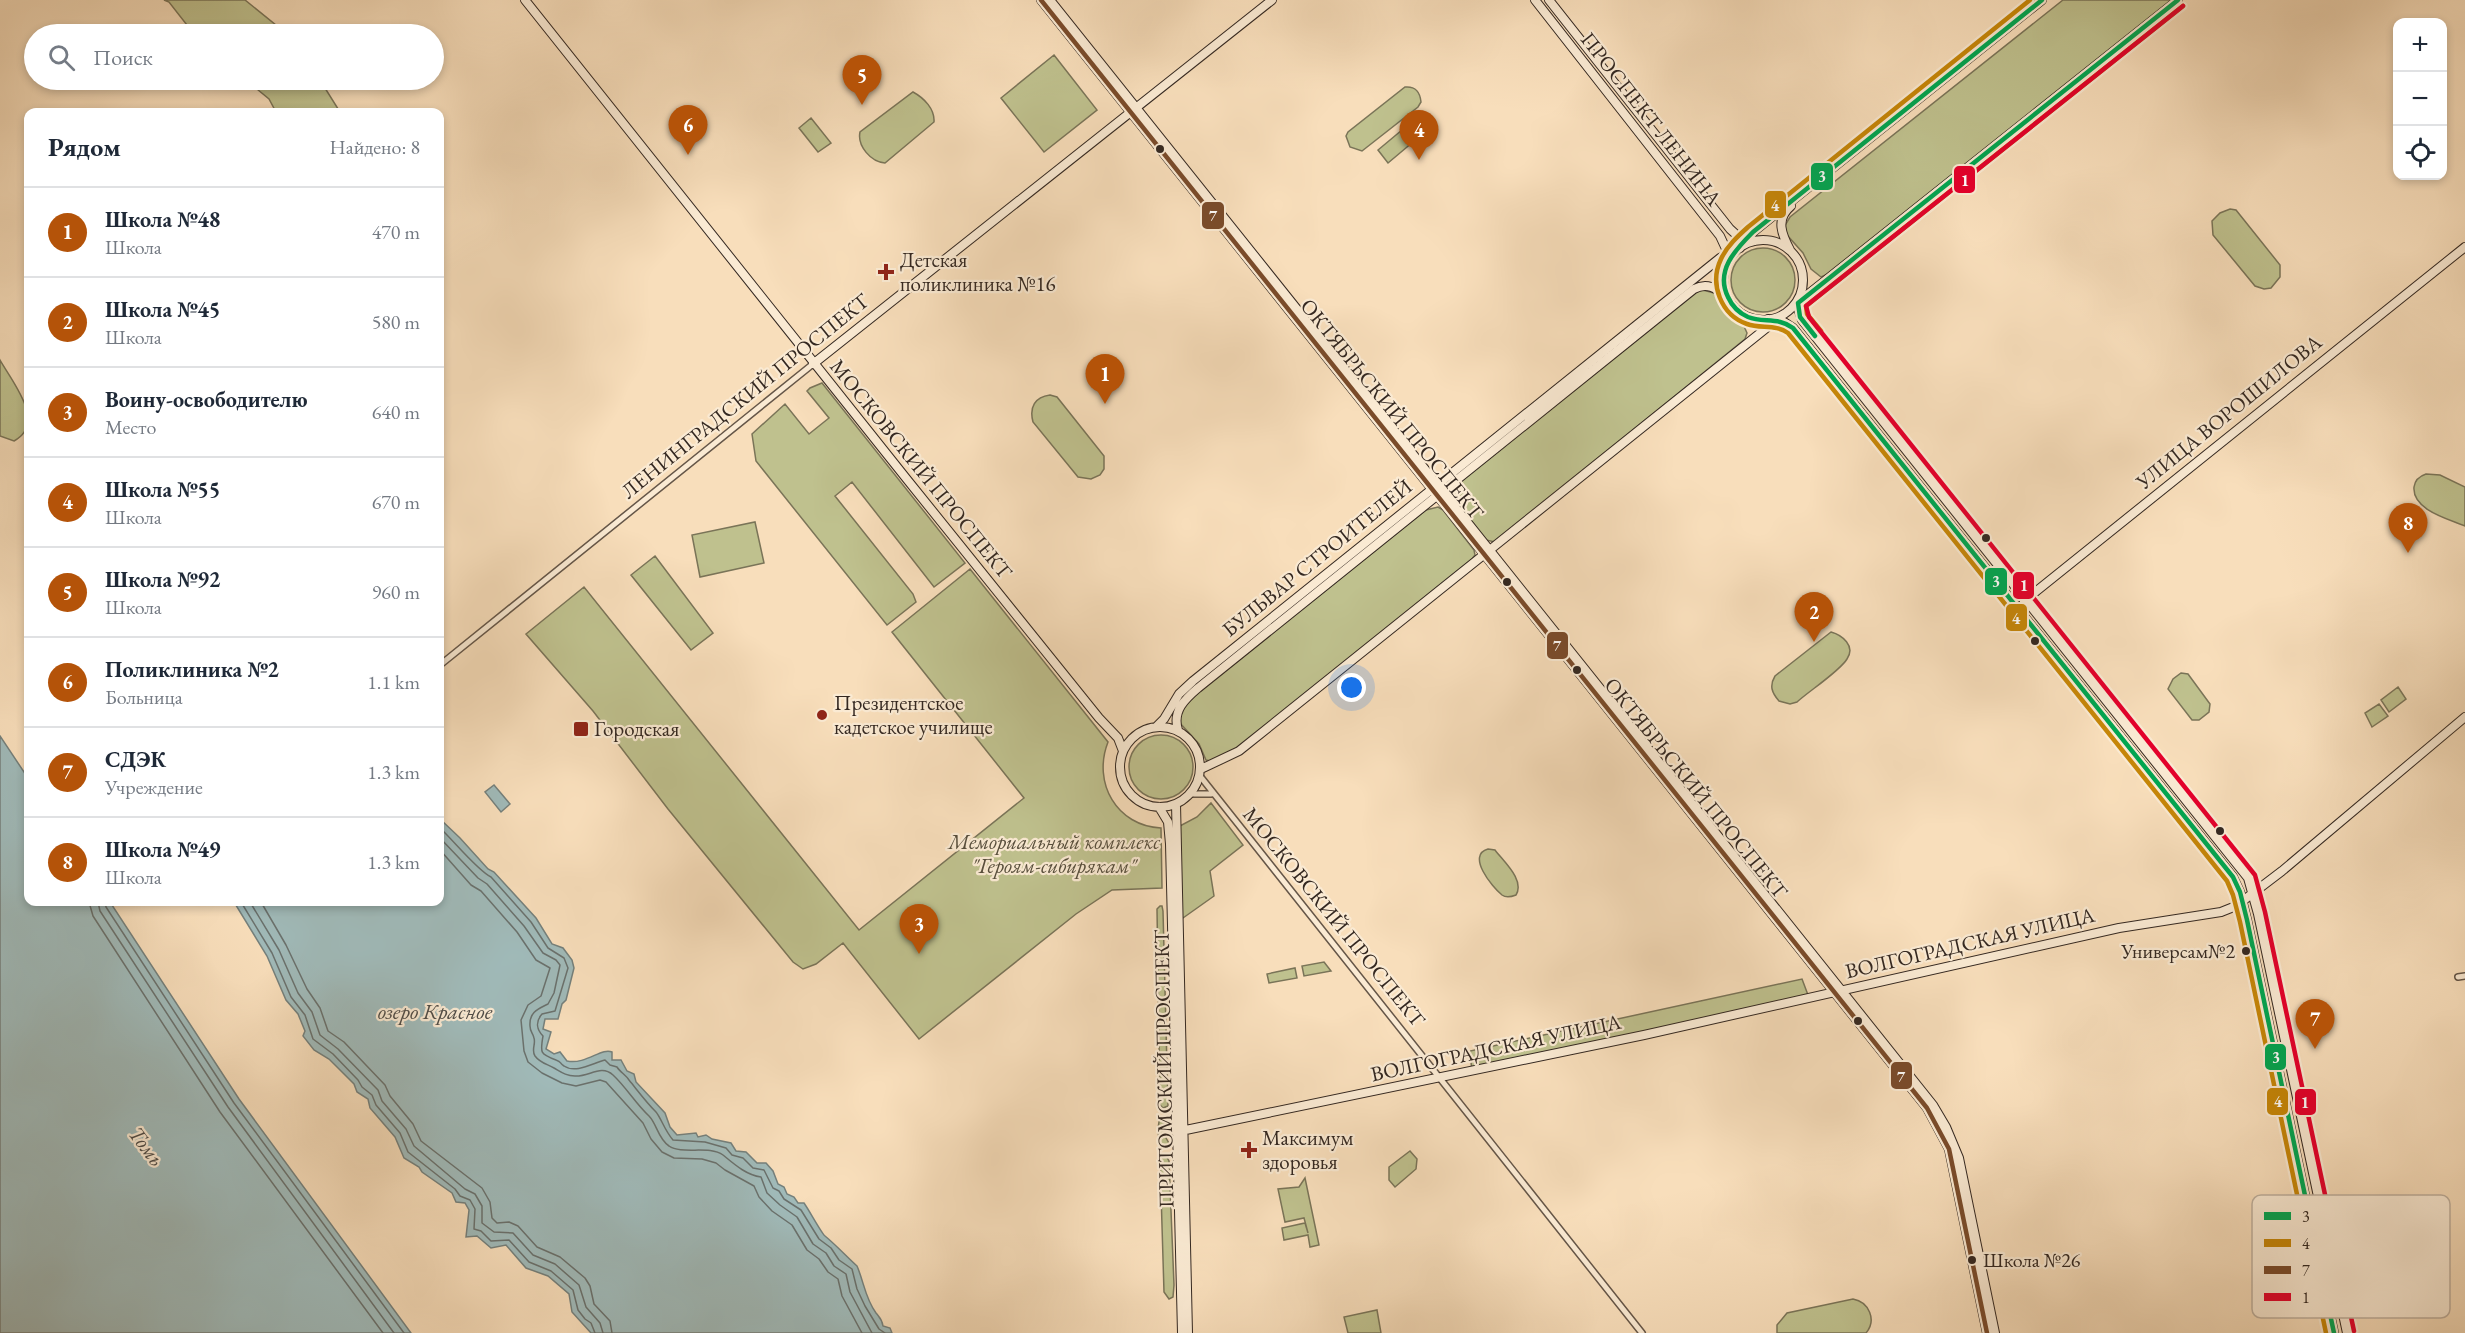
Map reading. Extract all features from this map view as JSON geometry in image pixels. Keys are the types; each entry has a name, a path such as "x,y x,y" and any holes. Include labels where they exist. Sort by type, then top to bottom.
{"main road":[{"name":"МОСКОВСКИЙ ПРОСПЕКТ","path":"525,0 611,105 813,364 1099,718 1113,732 1121,743 1123,752"},
{"name":"ОКТЯБРЬСКИЙ ПРОСПЕКТ","path":"1041,0 1133,109"},
{"name":"ОКТЯБРЬСКИЙ ПРОСПЕКТ","path":"1050,0 1133,109 1932,1105 1955,1147 1995,1333"},
{"name":"ЛЕНИНГРАДСКИЙ ПРОСПЕКТ","path":"813,364 1272,0"},
{"name":"ПРОСПЕКТ ЛЕНИНА","path":"1535,0 1720,236 1727,253"},
{"name":"ПРОСПЕКТ ЛЕНИНА","path":"1550,0 1730,229 1736,236 1745,240"},
{"path":"1726,264 1745,240 2042,0"},
{"path":"2049,0 1786,211 1781,218 1781,225 1790,250 1802,268 1804,282 1797,301 1802,320 2248,878 2254,893 2317,1195"},
{"path":"1200,772 1239,751 1488,553 1797,301 2178,0"},
{"path":"1745,240 1772,241 1790,250"},
{"path":"1738,249 1755,241"},
{"name":"УЛИЦА ВОРОШИЛОВА","path":"2017,606 2465,247"},
{"name":"БУЛЬВАР СТРОИТЕЛЕЙ","path":"1178,730 1176,715 1189,696 1437,489 1727,253 1738,249"},
{"path":"1727,253 1724,277 1727,297 1734,307 1744,315 1755,319 1776,318 1785,321 1793,328 2229,872 2243,901 2305,1195"},
{"name":"БУЛЬВАР СТРОИТЕЛЕЙ","path":"1156,727 1164,719 1179,694 1193,681 1694,289 1707,285 1727,297"},
{"name":"ВОЛГОГРАДСКАЯ УЛИЦА","path":"1180,1132 1440,1079 2119,928 2221,912 2254,893 2465,717"},
{"path":"1113,732 1122,736 1135,735 1156,727 1178,730 1195,746 1200,772 1191,794 1176,804 1159,807 1140,802 1125,787 1120,767 1123,752 1135,735"},
{"name":"ПРИТОМСКИЙ ПРОСПЕКТ","path":"1176,804 1182,1333"},
{"name":"ПРИТОМСКИЙ ПРОСПЕКТ","path":"1159,807 1168,822 1170,844 1188,1333"},
{"name":"ОКТЯБРЬСКИЙ ПРОСПЕКТ","path":"1839,991 1927,1108 1944,1140 1951,1160 1987,1333"},
{"path":"2331,1318 2334,1333"},
{"path":"2344,1318 2347,1333"}],"street":[{"name":"ЛЕНИНГРАДСКИЙ ПРОСПЕКТ","path":"444,662 813,364"},
{"name":"МОСКОВСКИЙ ПРОСПЕКТ","path":"1200,772 1213,795 1642,1333"},
{"path":"1191,794 1201,792 1213,795"}],"green space":[{"path":"164,0 245,0 275,24 186,24 169,2"},
{"path":"2063,0 2172,0 1828,274 1821,277 1811,269 1803,253 1787,235 1784,227 1790,217"},
{"path":"1054,55 1097,110 1044,152 1001,98"},
{"path":"1405,87 1415,89 1420,95 1421,102 1418,107 1362,151 1350,147 1346,136 1348,132"},
{"path":"258,90 326,90 338,108 274,108 269,99"},
{"path":"913,92 928,104 933,113 934,122 885,163 875,160 863,148 860,132"},
{"path":"811,118 831,143 818,152 799,128"},
{"path":"1402,130 1413,142 1388,163 1378,150"},
{"path":"2230,209 2236,210 2280,265 2280,277 2271,288 2264,289 2255,286 2213,235 2212,221 2220,213"},
{"path":"1763,248 1781,254 1789,262 1795,280 1789,298 1781,306 1763,312 1745,306 1737,298 1731,280 1737,262 1745,254"},
{"path":"1703,290 1714,293 1727,312 1743,324 1747,333 1745,339 1495,542 1486,540 1454,500 1452,493 1455,486 1696,292"},
{"path":"0,360 24,402 24,431 14,441 0,436"},
{"path":"822,383 965,563 934,587 852,482 835,496 913,594 916,602 887,625 756,461 752,434 785,404 809,434 829,418 807,391"},
{"path":"1050,395 1057,397 1104,456 1104,469 1100,475 1091,479 1078,477 1033,422 1034,404 1040,398"},
{"path":"2426,474 2440,475 2465,487 2465,526 2441,517 2419,502 2414,487 2418,479"},
{"path":"1438,507 1443,510 1474,550 1475,555 1472,559 1248,740 1210,761 1206,760 1199,744 1179,722 1183,710 1190,701 1426,510"},
{"path":"755,522 764,563 700,577 692,535"},
{"path":"655,556 713,633 691,650 631,575"},
{"name":"Мемориальный комплекс \"Героям-сибирякам\"","path":"970,569 1108,742 1103,772 1112,800 1132,819 1145,825 1161,828 1162,888 1112,890 1076,914 919,1039 843,943 816,964 803,969 793,962 668,809 593,711 526,634 584,587 859,930 1024,798 892,632"},
{"path":"1831,632 1847,642 1850,650 1847,659 1797,702 1790,704 1779,701 1772,689 1775,676"},
{"path":"2181,673 2188,674 2210,704 2209,712 2199,720 2192,720 2168,689 2173,679"},
{"path":"2398,687 2406,699 2389,712 2381,700"},
{"path":"2379,704 2388,716 2372,727 2365,713"},
{"path":"1161,735 1173,737 1184,744 1191,755 1193,767 1191,779 1184,790 1173,797 1161,799 1149,797 1138,790 1131,779 1129,767 1131,755 1138,744 1149,737"},
{"path":"1211,803 1243,845 1210,871 1214,896 1183,918 1181,917 1178,827 1197,817"},
{"path":"1488,849 1495,850 1516,877 1518,889 1516,895 1504,896 1487,879 1480,864 1480,858 1482,852"},
{"path":"1160,906 1163,911 1168,1106 1163,1108 1160,1105 1157,909"},
{"path":"1324,962 1331,971 1304,976 1302,966"},
{"path":"1295,968 1297,978 1269,983 1267,974"},
{"path":"1802,979 1808,995 1472,1072 1470,1051"},
{"path":"1161,1116 1166,1116 1169,1125 1166,1138 1170,1145 1163,1148 1158,1132"},
{"path":"1410,1151 1417,1159 1416,1169 1395,1187 1389,1180 1389,1167"},
{"path":"1165,1154 1169,1161 1174,1285 1173,1297 1169,1299 1164,1292 1160,1159"},
{"path":"1305,1178 1319,1245 1310,1247 1308,1235 1284,1240 1282,1228 1305,1223 1308,1233 1304,1218 1285,1222 1278,1189 1299,1187"},
{"path":"1853,1299 1863,1304 1870,1312 1871,1323 1866,1333 1777,1333 1777,1325 1787,1313"},
{"path":"1377,1310 1381,1333 1348,1333 1344,1317"}],"water":[{"name":"Томь","path":"0,736 24,772 24,906 113,906 239,1099 411,1333 0,1333"},
{"path":"494,785 510,804 501,812 485,792"},
{"name":"озеро Красное","path":"444,823 536,918 552,944 563,948 572,960 574,968 566,1000 562,1004 558,1019 545,1019 543,1029 551,1032 546,1049 554,1054 560,1052 567,1061 574,1062 603,1052 612,1052 612,1060 621,1060 627,1071 634,1074 636,1082 665,1113 670,1127 677,1135 696,1133 698,1137 706,1135 712,1139 731,1143 736,1151 746,1152 757,1163 766,1163 773,1171 778,1184 784,1187 787,1194 794,1197 798,1203 804,1203 823,1234 857,1266 872,1307 883,1326 890,1328 892,1333 591,1333 572,1312 569,1294 548,1276 526,1268 506,1245 491,1248 477,1236 466,1237 469,1210 465,1203 456,1202 452,1193 404,1158 395,1137 370,1108 368,1099 357,1092 354,1084 329,1059 314,1050 303,1036 305,1031 298,1014 286,1000 267,956 236,906 444,906"}],"transit line":[{"name":"7","path":"1041,0 1927,1108 1949,1149 1987,1333"},
{"name":"4","path":"2030,0 1744,230 1723,254 1716,278 1717,288 1724,306 1738,320 1747,324 1778,328 1788,333 2227,881 2240,922 2297,1195"},
{"name":"3","path":"2042,0 1753,232 1729,262 1725,270 1725,287 1732,303 1745,315 1754,319 1782,322 1793,328 2233,877 2240,892 2247,920 2305,1195"},
{"name":"3","path":"1815,336 1800,317 1798,303 2178,0"},
{"name":"4","path":"1821,331 1807,314 1806,306 2183,6"},
{"name":"1","path":"2183,6 1806,306 1809,317 2255,875 2265,912 2325,1195"},
{"name":"4","path":"2323,1318 2326,1333"},
{"name":"3","path":"2331,1318 2334,1333"},
{"name":"1","path":"2351,1318 2354,1331"}],"place":[{"name":"Школа №92","path":"862,105"},
{"name":"Поликлиника №2","path":"688,155"},
{"name":"Школа №55","path":"1419,160"},
{"name":"Детская поликлиника №16","path":"886,272"},
{"name":"Школа №48","path":"1105,404"},
{"name":"Школа №49","path":"2408,553"},
{"name":"Школа №45","path":"1814,642"},
{"name":"Президентское кадетское училище","path":"822,715"},
{"name":"Городская","path":"581,729"},
{"name":"Универсам№2","path":"2246,951"},
{"name":"Воину-освободителю","path":"919,954"},
{"name":"СДЭК","path":"2315,1049"},
{"name":"Максимум здоровья","path":"1249,1150"},
{"name":"Школа №26","path":"1972,1260"}]}
